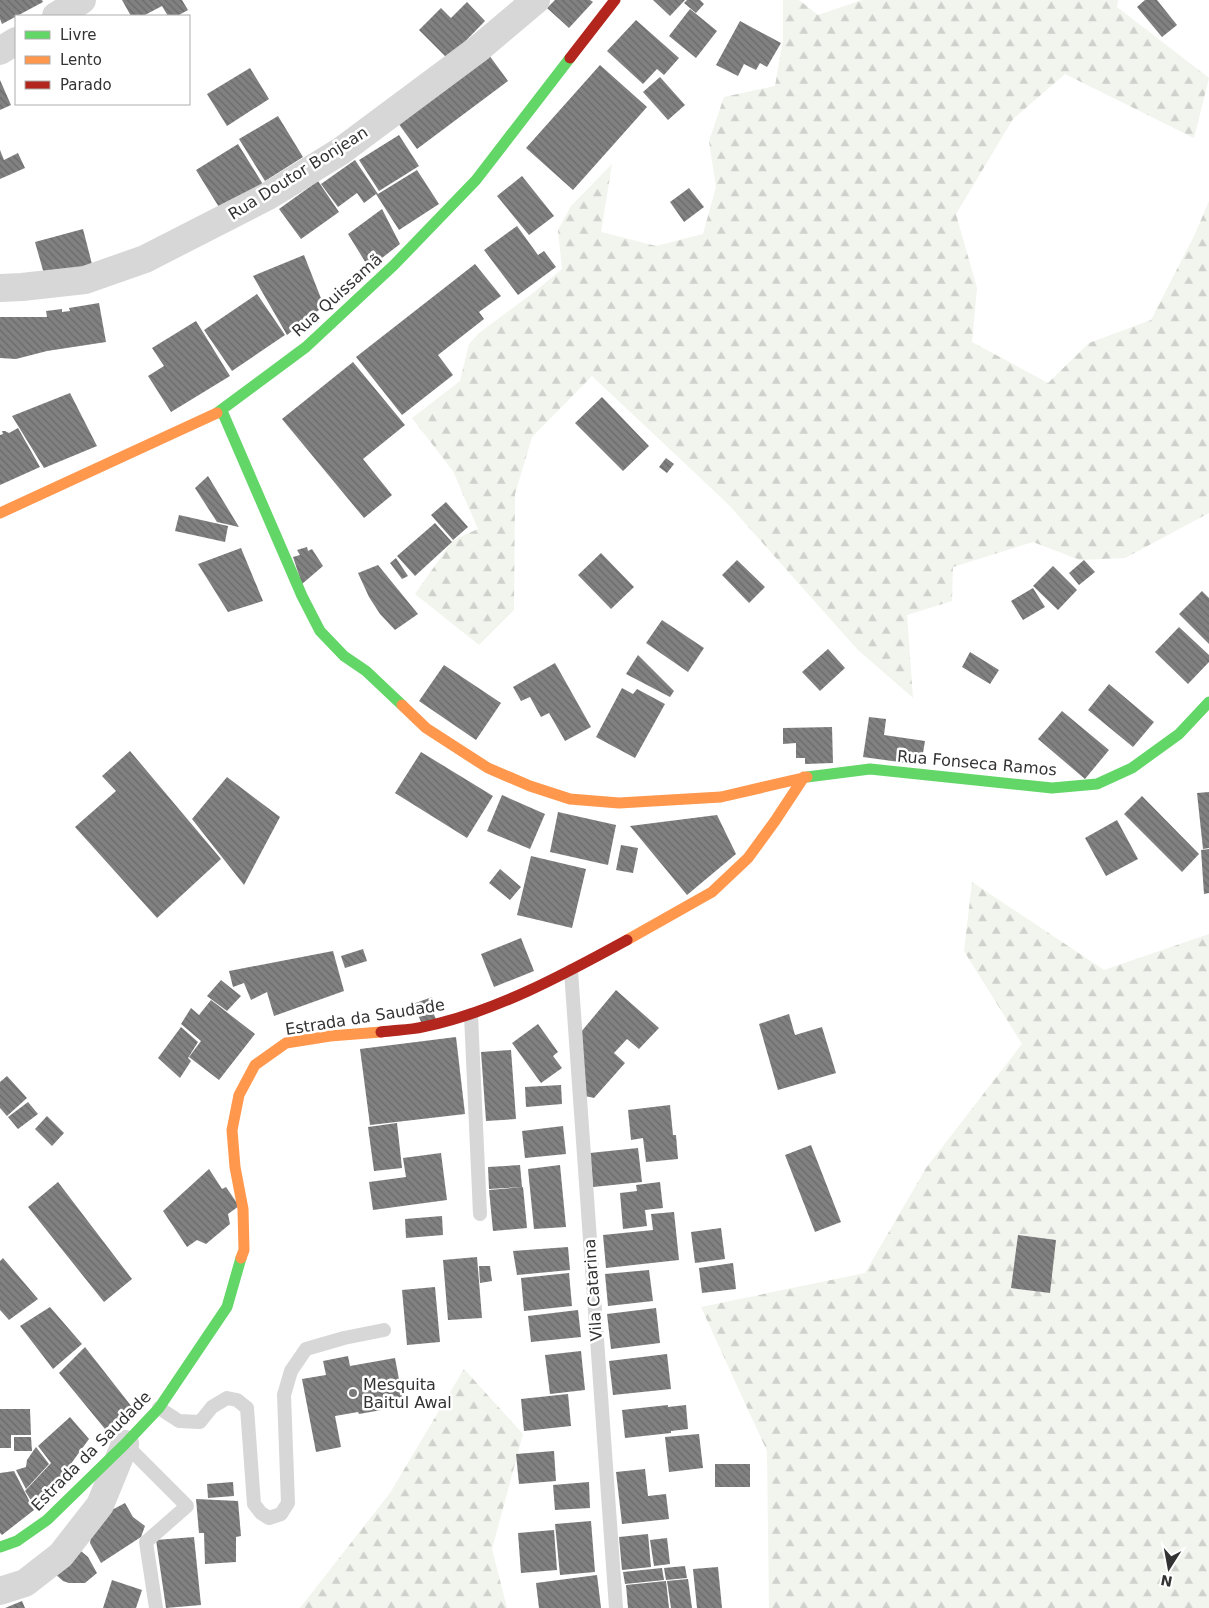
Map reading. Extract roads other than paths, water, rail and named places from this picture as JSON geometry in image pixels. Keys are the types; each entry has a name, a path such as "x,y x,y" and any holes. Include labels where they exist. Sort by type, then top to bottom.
{"street":[{"path":"58,15 82,0"},
{"name":"Rua Doutor Bonjean","path":"0,288 85,280 145,259 252,205 341,151 478,49 536,0"},
{"name":"Rua Quissamã","path":"0,513 222,411 306,347 394,265 469,187 615,0"},
{"path":"0,51 15,42"},
{"name":"Rua Fonseca Ramos","path":"222,411 302,596 320,631 344,656 366,671 426,728 488,768 530,786 570,799 619,803 721,797 804,777 870,769 1052,788 1097,784 1132,768 1179,734 1209,702"},
{"name":"Estrada da Saudade","path":"0,1547 17,1541 46,1520 160,1408 227,1307 244,1250 243,1209 235,1167 232,1130 239,1095 255,1065 286,1043 330,1036 421,1028 471,1016 571,971 712,892 748,858 804,777"},
{"path":"0,1591 25,1583 61,1555 100,1505 125,1444"}],"lane":[{"name":"Vila Catarina","path":"571,971 616,1608"},
{"path":"471,1016 480,1214"},
{"path":"160,1408 179,1422 200,1422 212,1407 227,1398 237,1400 247,1408 254,1504 261,1513 269,1518 281,1514 288,1503 284,1396 291,1371 306,1349 344,1338 384,1330"},
{"path":"125,1444 187,1506 146,1542 156,1608"}],"place":[{"name":"Mesquita Baitul Awal","path":"353,1393"}]}
